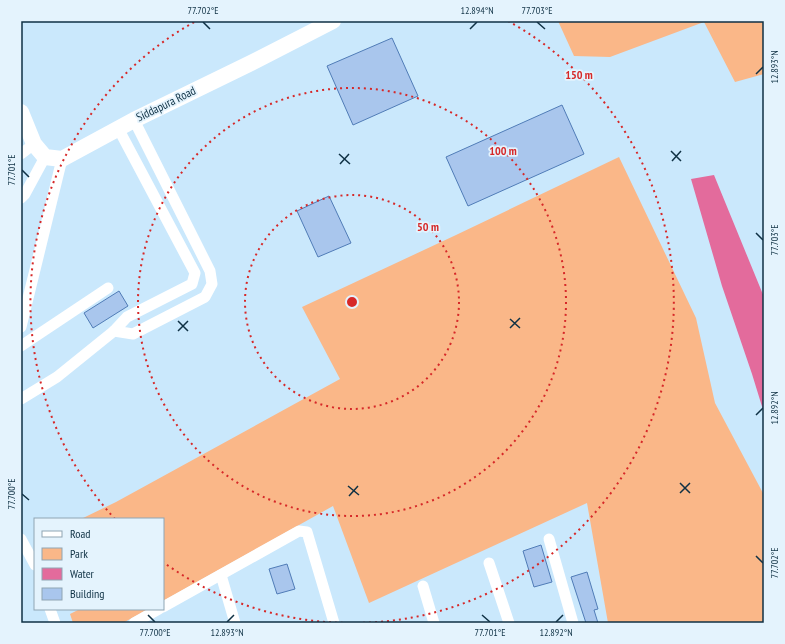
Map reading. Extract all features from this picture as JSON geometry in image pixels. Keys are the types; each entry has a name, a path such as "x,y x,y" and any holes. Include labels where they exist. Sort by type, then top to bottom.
{"street":[{"name":"Siddapura Road","path":"62,159 118,128 333,21"},
{"path":"21,112 34,144 45,157 62,159 24,320 21,327"},
{"path":"114,330 133,334 205,297 212,284 210,271 134,120"},
{"path":"21,399 57,377 114,330 127,317 192,284 195,274 118,128"},
{"path":"21,154 34,144"},
{"path":"21,198 25,194 45,157"},
{"path":"21,346 108,288"},
{"path":"164,606 299,531 304,531 307,532 334,623"},
{"path":"21,539 34,563"},
{"path":"549,539 573,623"},
{"path":"489,563 509,623"},
{"path":"221,575 236,623"},
{"path":"423,586 434,623"},
{"path":"50,610 55,623"},
{"path":"141,621 158,610"}],"green space":[{"path":"558,21 764,21 764,74 735,82 704,22 610,57 574,56"},
{"path":"619,157 696,318 715,403 764,495 764,623 608,623 587,503 369,603 333,506 164,600 164,518 83,518 116,502 340,379 302,307"},
{"path":"78,610 146,610 123,623 73,623 70,614"}],"water":[{"path":"714,175 764,297 764,413 722,286 691,179"}],"building":[{"path":"392,38 418,96 353,125 327,66"},
{"path":"562,105 584,154 468,206 446,157"},
{"path":"329,196 351,243 318,257 297,211"},
{"path":"119,291 128,306 93,328 84,313"},
{"path":"541,545 552,582 534,587 523,551"},
{"path":"287,564 295,589 277,594 269,569"},
{"path":"587,572 598,609 594,610 598,623 586,623 571,577"}]}
